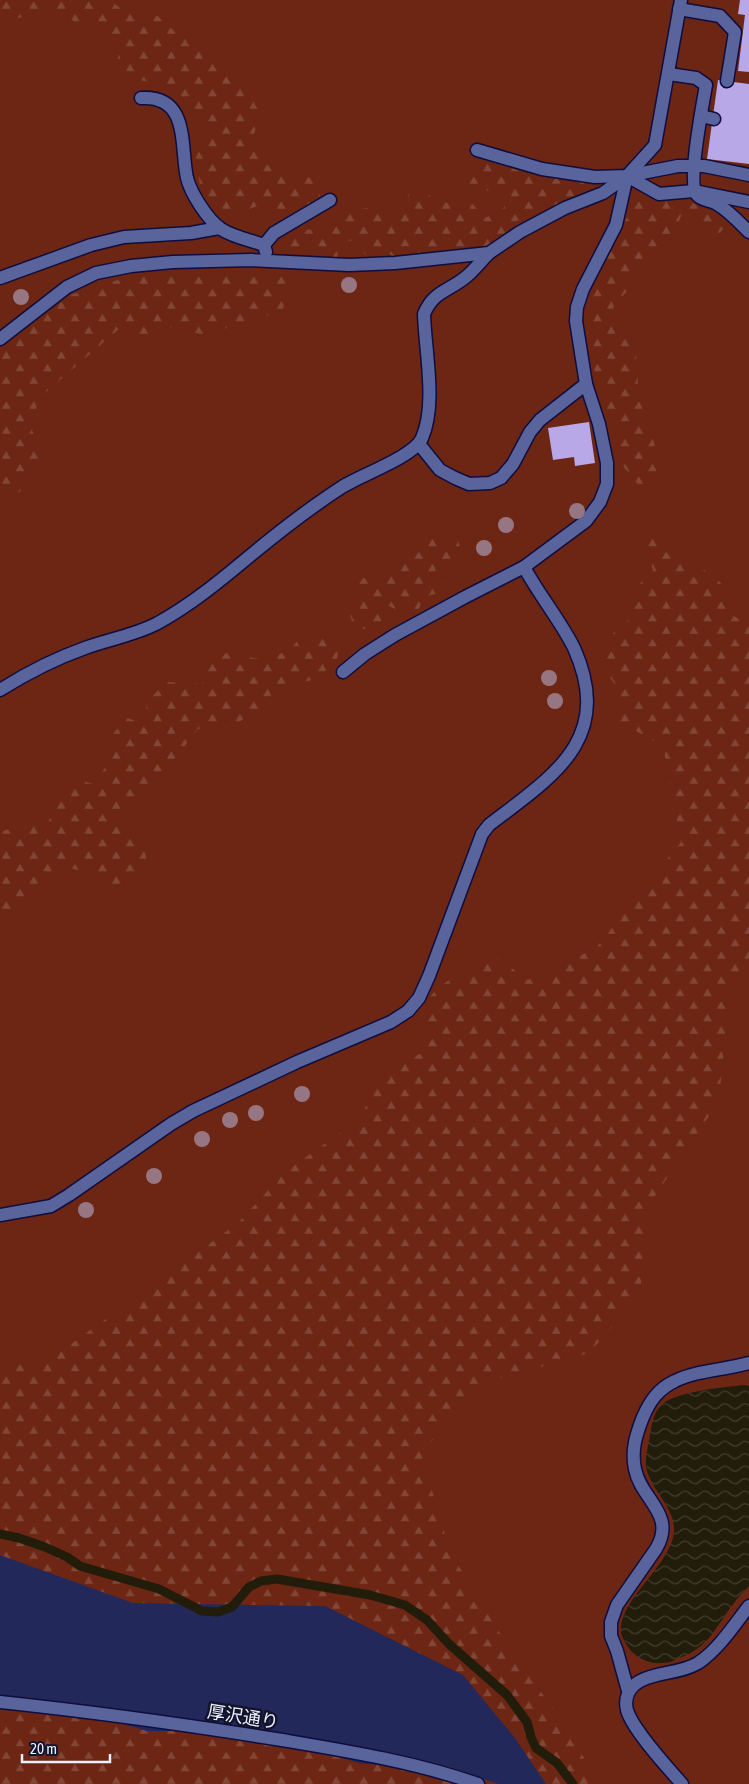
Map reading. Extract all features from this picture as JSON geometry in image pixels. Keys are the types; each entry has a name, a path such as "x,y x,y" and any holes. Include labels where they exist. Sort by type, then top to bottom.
{"street":[{"path":"0,690 40,666 86,647 134,634 178,612 330,495 355,479 412,450 419,444 428,420 430,393 424,314 429,303 442,292 466,277 489,253 520,232 565,208 603,193 627,176 655,145 680,5 720,16 735,32 727,81"},
{"path":"669,74 696,78 706,85 707,118 694,166 694,191 705,200 715,202 749,232"},
{"path":"141,98 153,97 163,100 173,110 179,123 184,146 187,179 202,208 219,228 232,235 264,245"},
{"path":"477,150 542,169 595,178 627,176 678,166 704,166 749,175"},
{"path":"627,176 659,194 694,191 749,202"},
{"path":"343,672 365,654 395,635 524,567 586,521 600,502 606,484 607,463 602,434 586,384 576,321 577,307 583,289 616,225 627,176"},
{"path":"264,245 274,233 330,200"},
{"path":"0,278 91,246 124,237 191,233 219,228"},
{"path":"264,245 269,261"},
{"path":"0,340 68,287 96,273 131,266 173,262 395,263 489,253"},
{"path":"419,444 440,470 470,484 490,483 501,478 513,464 530,432 540,420 586,384"},
{"path":"0,1215 51,1206 170,1124 193,1111 297,1062 390,1022 408,1011 419,998 482,834 489,825 548,779 567,760 579,742 586,721 588,698 583,674 574,648 524,567"},
{"path":"682,1784 659,1757 632,1720 626,1708 628,1692 611,1636 611,1622 618,1605 661,1541 663,1530 659,1512 644,1491 635,1471 634,1439 653,1397 665,1386 690,1375 749,1363"},
{"path":"628,1692 640,1681 675,1672 698,1663 709,1654 749,1606"},
{"name":"厚沢通り","path":"0,1702 91,1712 336,1749 453,1775 478,1784"}],"green space":[{"path":"0,0 749,0 749,1784 581,1784 493,1674 0,1445"},
{"path":"0,0 109,0 129,14 158,16 174,31 201,40 220,61 226,76 247,89 260,114 253,138 261,163 318,180 320,198 287,219 265,203 247,210 231,213 211,202 200,186 196,157 208,133 207,114 183,104 169,87 140,80 118,64 118,43 98,26 75,22 61,13 22,17 0,23"},
{"path":"485,163 504,165 530,175 561,173 584,179 585,193 572,203 544,208 533,219 516,221 500,240 472,252 455,247 439,256 422,249 416,259 399,260 382,250 369,259 355,242 341,239 337,258 321,257 308,247 297,252 285,245 292,233 327,226 338,212 368,208 398,213 412,188 450,204 468,199 485,218 504,208 504,195 467,185"},
{"path":"640,194 659,200 683,201 719,211 728,222 720,233 697,227 681,216 669,245 639,261 635,282 613,307 636,354 639,399 652,433 659,467 641,488 622,465 618,432 605,408 593,365 586,324 590,306 611,246"},
{"path":"285,274 290,290 282,311 204,335 172,327 147,341 120,328 38,399 32,430 43,457 27,486 0,506 0,352 70,295 134,275"},
{"path":"432,533 458,539 462,558 450,565 435,569 443,584 439,593 423,597 418,612 407,615 387,605 381,622 370,630 354,627 349,612 358,601 353,590 363,578 380,583 382,572 399,573 407,553 423,552"},
{"path":"643,538 663,538 721,583 730,614 749,624 749,958 730,982 719,1101 648,1206 640,1294 589,1353 483,1383 421,1453 450,1552 513,1654 555,1711 594,1774 603,1784 546,1784 515,1738 463,1675 325,1606 133,1603 0,1555 0,1372 63,1350 238,1223 285,1172 358,1120 387,1070 428,1050 424,1008 435,991 465,970 495,956 528,980 596,948 681,842 663,746 616,720 617,688 601,664 610,636 631,618 633,591 653,570"},
{"path":"320,632 342,638 336,662 315,679 275,690 261,708 231,727 198,729 142,800 120,820 126,832 145,848 147,867 129,884 110,885 87,872 65,867 43,891 14,907 0,924 0,832 15,827 47,825 61,793 73,778 93,784 113,757 113,734 126,718 147,724 146,701 168,682 202,684 206,667 226,653 261,659 290,651 299,638"},
{"path":"29,1697 147,1731 254,1731 362,1764 447,1766 498,1784 0,1784 0,1700"}],"water":[{"path":"749,1386 749,1586 711,1635 698,1648 671,1662 649,1662 641,1659 631,1651 623,1639 621,1631 622,1619 636,1595 664,1557 671,1544 674,1532 674,1524 668,1508 650,1479 646,1467 646,1456 654,1418 660,1406 676,1397 699,1391"}],"building":[{"path":"740,0 749,0 749,72 738,71 745,15 738,14"},
{"path":"718,80 749,84 749,164 707,159"},
{"path":"589,422 595,463 575,466 574,457 553,460 548,428"}],"waterway":[{"path":"0,1534 45,1547 67,1557 80,1566 159,1589 202,1611 218,1612 232,1607 249,1587 261,1581 277,1579 370,1595 405,1605 427,1620 449,1644 507,1695 527,1722 536,1748 557,1763 573,1784"}]}
